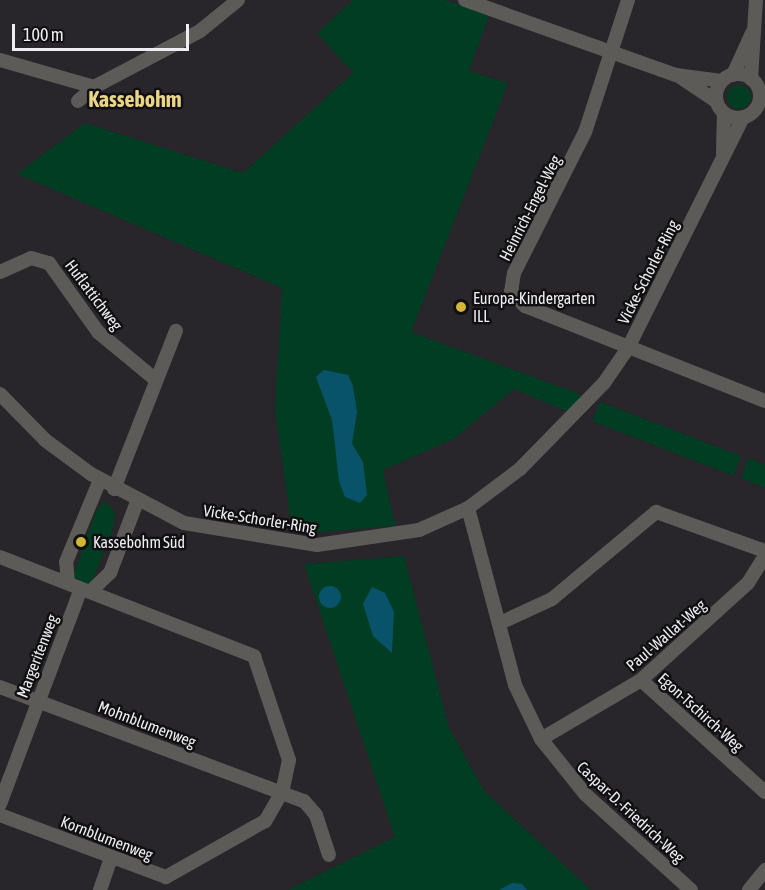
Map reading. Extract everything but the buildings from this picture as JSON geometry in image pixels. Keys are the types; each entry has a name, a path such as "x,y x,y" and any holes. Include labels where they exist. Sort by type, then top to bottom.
{"street":[{"path":"78,101 94,87 170,50 238,0"},
{"path":"465,0 615,51 675,75 720,107 747,116 765,115"},
{"path":"615,51 628,0"},
{"name":"Vicke-Schorler-Ring","path":"0,394 45,440 100,480 136,502 205,529 317,545 394,536 468,508 553,439 628,348 723,153 762,97 751,79 752,33 756,0"},
{"name":"Vicke-Schorler-Ring","path":"723,153 720,107 727,78 752,33"},
{"name":"Heinrich-Engel-Weg","path":"615,51 566,175 514,273 511,291 525,306 628,348"},
{"path":"0,60 94,87"},
{"path":"675,75 751,79"},
{"name":"Huflattichweg","path":"0,272 31,258 49,263 98,332 156,380"},
{"path":"114,489 176,332"},
{"path":"628,348 765,401"},
{"name":"Margeritenweg","path":"80,588 66,562 100,480"},
{"name":"Margeritenweg","path":"0,804 80,588 110,573 136,502"},
{"name":"Caspar-D.-Friedrich-Weg","path":"468,508 515,685 541,739 585,794 691,890"},
{"path":"500,623 552,598 656,512 765,551"},
{"name":"Paul-Wallat-Weg","path":"541,739 641,680 748,583 765,556"},
{"name":"Kornblumenweg","path":"0,557 254,656 287,745 282,792 254,831 172,875 111,858 0,815"},
{"name":"Egon-Tschirch-Weg","path":"641,680 765,792"},
{"name":"Mohnblumenweg","path":"0,687 282,792"},
{"path":"282,792 313,809 329,855"},
{"path":"100,890 111,858"},
{"path":"749,890 765,870"}],"green space":[{"path":"353,0 445,0 489,15 469,71 508,83 411,332 582,395 568,412 514,389 455,438 383,470 395,526 310,533 292,531 275,410 282,288 17,174 85,123 243,173 353,73 317,33"},
{"path":"739,85 747,89 751,97 747,105 739,109 731,105 727,97 731,89"},
{"path":"600,402 741,456 733,476 592,422"},
{"path":"748,458 765,465 765,488 741,478"},
{"path":"105,501 115,512 113,529 92,582 85,584 73,576 97,509"},
{"path":"404,556 449,728 485,792 591,890 288,890 395,837 304,564"}],"water":[{"path":"324,370 348,375 353,386 357,412 352,444 363,462 367,495 360,503 345,497 339,481 332,420 316,377"},
{"path":"330,586 338,589 341,597 338,605 330,608 322,605 319,597 322,589"},
{"path":"372,587 385,593 394,612 392,653 373,636 363,604"},
{"path":"512,883 522,884 527,890 499,890"}],"place":[{"name":"Europa-Kindergarten ILL","path":"461,307"},
{"name":"Kassebohm Süd","path":"81,542"}],"district":[{"name":"Kassebohm","path":"135,100"}]}
